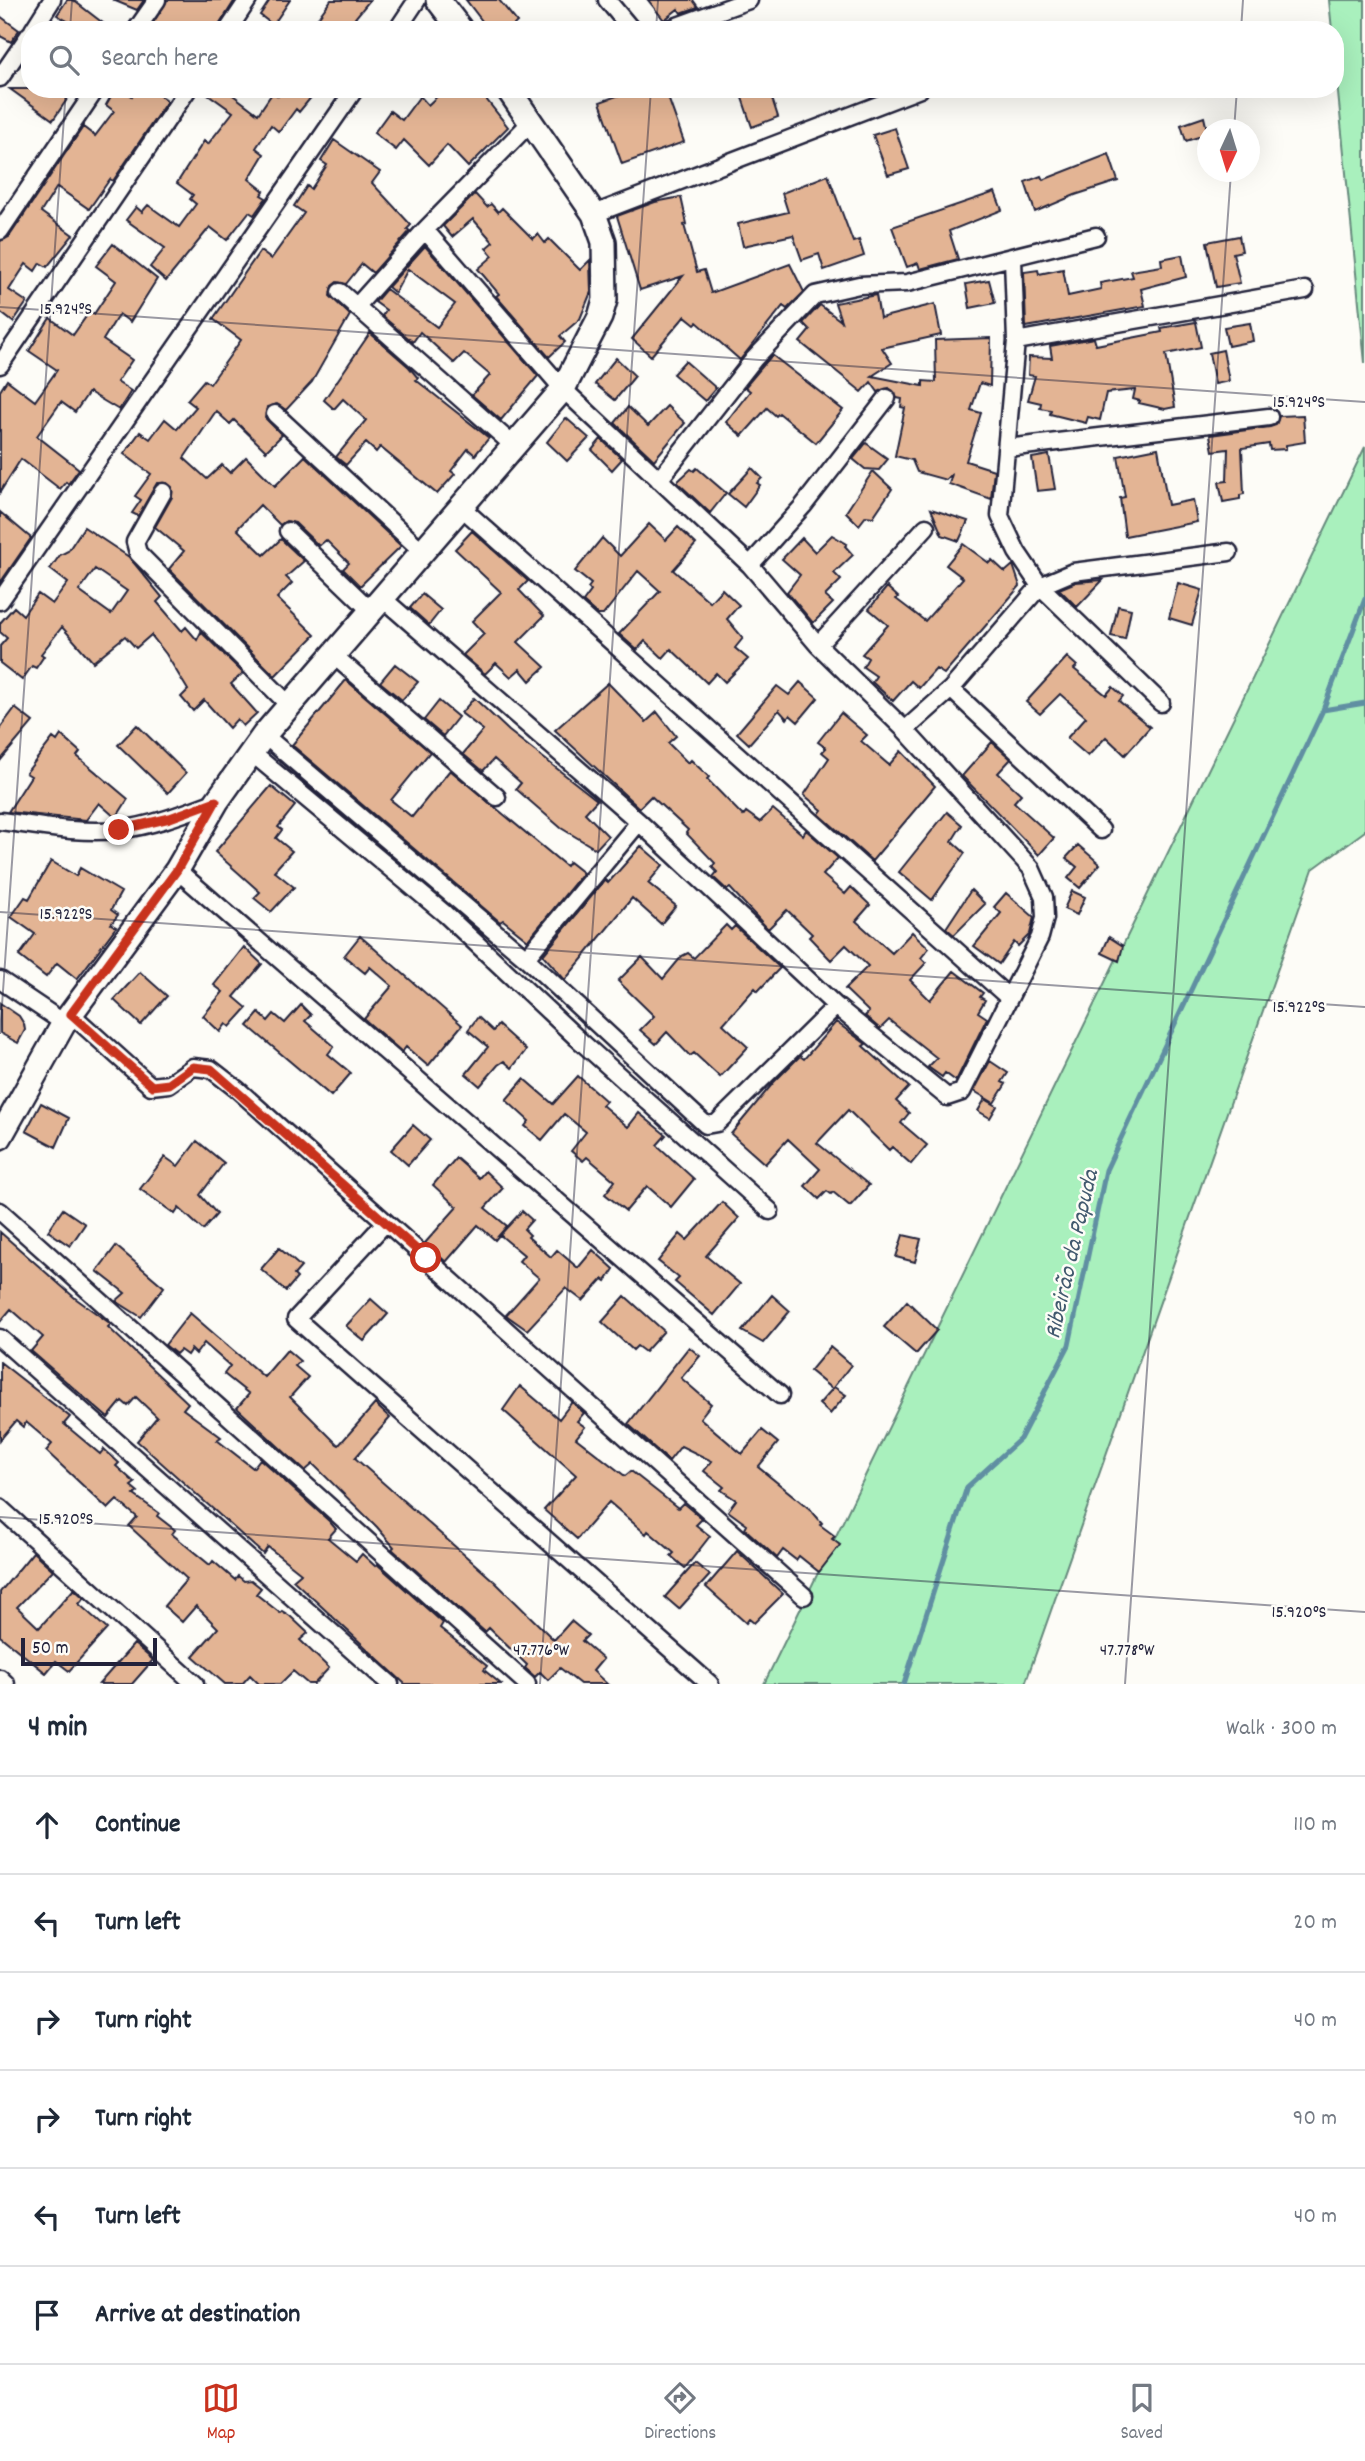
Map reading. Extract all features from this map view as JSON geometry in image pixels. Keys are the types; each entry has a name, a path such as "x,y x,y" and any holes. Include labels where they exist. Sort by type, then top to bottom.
{"street":[{"path":"38,21 52,0"},
{"path":"142,21 157,0"},
{"path":"234,21 248,0"},
{"path":"403,21 417,0"},
{"path":"438,0 454,21"},
{"path":"607,0 624,21"},
{"path":"691,21 749,0"},
{"path":"0,78 21,47"},
{"path":"0,231 90,98"},
{"path":"0,365 182,98"},
{"path":"0,601 349,98"},
{"path":"0,1137 68,1019 177,870 216,801 258,744 375,603 563,390 576,369 605,300 606,260 594,214 530,122 516,98"},
{"path":"594,214 897,98"},
{"path":"356,307 425,230 530,122"},
{"path":"288,531 639,822 836,1006 947,1097 954,1097 970,1079 1008,997 1040,937 1045,918 1044,897 1031,868 905,730 818,645 750,565 563,390 425,230"},
{"path":"659,480 754,359 815,295 859,285 907,283 1013,259 1096,236"},
{"path":"1013,259 1016,341 1000,516 1017,552 1040,586 1161,703"},
{"path":"1016,341 1305,290"},
{"path":"340,292 513,445"},
{"path":"750,565 803,506 887,398"},
{"path":"275,414 422,551"},
{"path":"1007,448 1269,417"},
{"path":"163,492 135,542 138,553 289,705"},
{"path":"460,506 1008,997"},
{"path":"818,645 926,527"},
{"path":"905,730 951,690 1040,586 1073,572 1228,552"},
{"path":"332,654 497,797"},
{"path":"951,690 1101,830"},
{"path":"258,744 526,958 706,1125 717,1123 836,1006"},
{"path":"258,744 577,1038 770,1211"},
{"path":"0,821 70,830 119,830 170,818 216,801"},
{"path":"526,958 639,822"},
{"path":"177,870 780,1395"},
{"path":"0,980 68,1019 152,1086 169,1084 193,1067 211,1069 804,1595"},
{"path":"0,1211 527,1684"},
{"path":"386,1223 296,1319 710,1684"},
{"path":"0,1338 390,1684"},
{"path":"0,1508 195,1684"},
{"path":"0,1678 6,1684"}],"green space":[{"path":"1329,0 1365,0 1365,363 1338,98 1344,98 1344,21 1331,21"},
{"path":"1365,447 1365,831 1313,869 1025,1684 764,1684"}],"building":[{"path":"67,0 73,0 100,21 67,21 57,15"},
{"path":"113,0 144,0 137,10"},
{"path":"167,0 235,0 222,21 154,21"},
{"path":"270,0 290,0 276,21 268,21 260,15"},
{"path":"331,0 370,0 355,18 359,21 316,21"},
{"path":"466,0 499,0 516,21 482,21"},
{"path":"648,0 693,0 698,7 681,13 678,9 664,20"},
{"path":"0,16 19,30 11,42 0,36"},
{"path":"10,89 21,89 21,97"},
{"path":"22,98 68,98 53,120"},
{"path":"110,98 163,98 167,101 113,181 110,179 89,209 57,187 41,212 73,235 47,267 40,263 35,271 26,264 9,290 27,302 13,322 0,312 0,241 9,237 83,127 95,136 114,111 106,105"},
{"path":"214,98 237,98 258,114 269,98 311,98 299,112 296,109 279,132 271,125 256,148 264,154 249,179 264,191 261,195 266,198 254,215 249,212 227,240 210,227 166,281 150,267 165,248 126,220 136,207 142,212 148,205 179,227 196,204 190,199 193,195 177,183 204,141 208,144 233,112"},
{"path":"418,98 428,105 435,98 485,98 508,127 468,167 447,145 429,165 404,140 396,150 374,133 390,111 402,120"},
{"path":"611,98 668,98 684,142 622,164 600,102"},
{"path":"742,98 772,98 778,117 752,127"},
{"path":"1197,119 1197,138 1186,141 1181,125"},
{"path":"895,128 909,169 888,175 873,135"},
{"path":"334,140 380,172 372,183 411,225 407,229 410,231 373,273 362,264 346,284 337,282 332,286 330,296 350,315 312,382 286,410 277,404 267,407 265,418 282,435 266,451 234,420 230,424 216,411 184,458 207,479 222,465 230,473 246,457 275,486 305,456 401,546 360,586 343,569 349,563 326,540 319,546 295,523 286,521 280,525 260,505 237,529 264,555 281,539 304,561 286,577 292,583 277,598 315,635 275,676 169,569 184,551 155,527 172,497 172,487 167,483 157,483 138,516 132,513 141,500 135,496 151,474 124,454 140,432 150,439 165,419 177,429 196,407 187,400 204,380 210,384 241,340 213,319 260,251 271,259 304,213 294,206 307,186 311,189 327,165 321,161"},
{"path":"1109,154 1118,181 1035,212 1025,182 1041,176 1043,180"},
{"path":"828,175 853,242 859,240 864,256 824,270 819,254 802,260 793,235 743,246 738,224 788,212 782,193"},
{"path":"995,192 1002,210 949,231 958,259 920,269 918,263 907,267 892,227"},
{"path":"475,194 487,207 491,204 498,212 502,208 533,239 538,234 545,243 549,239 580,270 590,260 591,292 580,319 560,336 565,342 549,357 496,296 499,294 478,269 493,256 486,248 493,242 473,219 452,237 443,226"},
{"path":"681,197 687,224 684,225 697,272 704,270 711,293 790,264 804,292 787,309 783,306 740,360 697,322 695,324 685,316 651,356 632,339 683,276 640,290 617,216 655,202"},
{"path":"1239,236 1242,251 1233,253 1240,283 1216,287 1207,242"},
{"path":"113,244 157,279 130,322 119,314 103,340 132,360 117,382 131,391 119,410 89,392 75,412 61,402 37,436 79,469 68,484 66,482 60,489 21,459 0,492 0,391 7,380 35,401 57,370 29,351 50,318 73,335 90,311 94,314 116,281 96,266"},
{"path":"425,246 538,376 501,420 472,395 490,375 464,353 454,363 420,332 413,342 382,316 386,310 375,302 386,289 437,327 455,304 408,269 395,293 388,287"},
{"path":"1182,255 1186,277 1141,289 1145,306 1026,327 1024,272 1038,270 1039,274 1063,269 1068,296 1101,289 1100,283 1133,277 1131,271 1162,266 1161,259"},
{"path":"989,280 995,303 970,308 966,284"},
{"path":"876,295 880,318 935,304 941,335 882,348 892,363 872,376 923,386 923,381 936,382 935,340 991,338 990,386 980,383 971,410 981,413 966,461 994,470 991,499 949,484 952,474 946,480 917,472 912,460 895,456 905,408 901,407 902,399 897,398 889,388 878,392 871,382 862,392 800,342 810,330 803,323 820,305 841,321 835,303"},
{"path":"1196,322 1201,347 1166,354 1175,407 1165,409 1139,403 1140,401 1133,399 1135,390 1106,393 1100,420 1088,417 1086,423 1050,414 1051,410 1040,408 1041,403 1028,400 1035,376 1028,375 1029,357 1052,358 1050,346 1094,338 1096,345 1162,332 1161,328"},
{"path":"1250,323 1253,341 1228,346 1224,327"},
{"path":"370,333 409,367 418,378 416,380 489,438 475,455 468,449 451,471 455,474 437,494 380,447 376,452 366,443 346,465 336,457 366,420 343,399 334,409 324,400"},
{"path":"1223,350 1229,381 1215,384 1209,353"},
{"path":"772,355 843,410 816,443 779,413 776,416 767,408 742,436 726,422 750,391 745,387"},
{"path":"616,358 635,376 615,400 595,384"},
{"path":"685,361 716,388 705,401 673,374"},
{"path":"667,406 685,423 654,460 615,423 628,407 648,426"},
{"path":"1303,415 1305,442 1286,445 1286,449 1270,450 1269,444 1242,448 1244,494 1240,495 1240,499 1223,502 1219,482 1227,481 1228,449 1213,451 1210,435 1270,427 1276,425 1279,416"},
{"path":"566,418 589,438 567,461 547,442"},
{"path":"601,439 622,459 612,470 592,450"},
{"path":"866,443 888,459 879,470 865,469 853,459"},
{"path":"1158,448 1168,505 1193,500 1197,522 1125,536 1120,498 1125,497 1118,456"},
{"path":"1049,455 1055,489 1037,491 1032,458"},
{"path":"697,468 726,493 710,513 677,482 691,469 694,471"},
{"path":"752,468 762,478 744,507 728,494"},
{"path":"873,471 892,489 873,517 866,516 859,525 846,512"},
{"path":"931,509 968,521 959,541 942,535"},
{"path":"0,512 31,538 0,583"},
{"path":"649,524 666,540 678,527 696,544 673,570 710,602 722,589 739,605 727,619 743,638 735,648 748,659 725,682 716,673 707,683 671,649 663,658 645,641 637,650 619,634 660,591 638,571 603,615 598,615 583,602 591,591 588,588 591,584 575,571 602,538 620,556"},
{"path":"84,527 129,557 162,597 157,602 182,631 186,627 197,640 201,632 243,673 231,684 257,713 243,726 237,719 229,728 204,700 193,711 181,697 188,690 151,635 136,648 125,636 93,662 62,627 41,654 44,656 36,668 32,666 22,680 0,663 0,646 7,638 0,632 0,623 14,607 23,615 38,594 52,604 68,583 50,569 60,555 68,551","holes":["95,569 127,591 111,614 79,591"]},
{"path":"472,531 528,581 519,590 544,616 518,642 545,667 530,681 520,669 511,677 496,663 485,674 463,655 484,634 472,621 501,592 455,549"},
{"path":"832,535 847,544 845,546 853,555 834,573 841,580 825,596 833,603 813,623 787,592 800,575 782,559 802,538 815,552"},
{"path":"963,544 989,563 992,560 1005,572 1013,565 1020,586 944,674 936,669 919,688 911,681 893,701 872,682 876,676 863,667 868,658 862,654 888,625 869,609 887,587 898,597 896,599 925,621 963,578 946,565"},
{"path":"1103,580 1077,607 1059,589 1076,582"},
{"path":"1178,583 1202,590 1192,625 1169,618"},
{"path":"422,594 441,610 429,625 410,608"},
{"path":"1118,606 1131,609 1125,639 1111,636"},
{"path":"1067,657 1077,666 1074,669 1106,695 1113,687 1123,696 1119,701 1150,727 1125,755 1106,737 1088,756 1067,738 1086,717 1060,694 1040,714 1026,702"},
{"path":"395,664 418,682 402,700 380,682"},
{"path":"346,680 430,752 391,800 412,817 450,770 566,866 569,862 583,873 528,940 503,920 500,922 292,745"},
{"path":"800,682 818,698 798,722 790,715 787,719 779,710 749,744 737,733 777,686 789,695"},
{"path":"608,683 646,722 657,712 676,736 668,743 688,763 691,760 709,777 707,779 743,816 746,812 760,822 773,809 803,835 806,830 838,858 823,875 845,894 851,887 870,905 856,921 892,953 912,932 929,948 921,958 926,963 910,980 930,1000 954,971 983,993 980,997 985,1000 978,1012 987,1018 956,1081 945,1073 942,1077 928,1067 937,1058 889,1020 880,1029 865,1016 869,1012 845,989 868,966 846,945 831,960 809,937 812,934 787,910 768,929 730,888 727,890 713,877 717,872 712,867 715,863 686,833 688,830 651,796 639,808 555,730"},
{"path":"474,698 509,731 597,800 585,813 608,836 596,849 561,828 516,789 521,783 494,759 483,771 463,754 483,730 461,713"},
{"path":"439,701 458,717 443,736 424,720"},
{"path":"15,708 33,722 0,761 0,728"},
{"path":"841,713 867,735 861,741 889,765 901,751 935,786 872,861 819,814 822,810 804,795 829,758 822,752 826,748 818,742"},
{"path":"137,725 186,773 168,793 118,745"},
{"path":"61,735 80,752 77,756 128,799 116,818 99,803 86,820 8,812 31,776 26,773 53,738 57,741"},
{"path":"992,742 1011,759 998,773 1021,794 1014,802 1054,838 1039,855 962,776"},
{"path":"271,786 295,806 278,827 282,830 276,838 292,851 274,871 294,887 271,912 254,898 260,892 215,852"},
{"path":"947,812 962,825 952,841 965,853 932,900 899,872"},
{"path":"1078,845 1100,864 1080,888 1068,878 1077,867 1066,858"},
{"path":"641,846 663,865 648,883 676,906 661,924 632,898 565,980 543,955 605,880 608,883"},
{"path":"51,861 76,876 80,868 121,892 111,910 118,915 111,924 116,927 77,979 57,963 46,977 19,956 35,934 11,917 25,897 29,899"},
{"path":"971,890 985,904 954,935 946,928"},
{"path":"1072,891 1085,897 1077,915 1064,909"},
{"path":"1006,893 1034,917 1030,934 1018,946 1014,942 999,964 974,946 1001,913 994,907"},
{"path":"726,925 731,930 735,926 780,968 758,991 755,988 723,1024 748,1047 720,1077 694,1053 690,1056 667,1032 656,1044 640,1030 654,1016 618,981 642,957 663,979 682,956 688,953 694,958"},
{"path":"360,936 462,1025 428,1066 406,1047 402,1052 364,1019 392,986 370,967 365,973 344,956"},
{"path":"1109,937 1123,946 1119,961 1102,953"},
{"path":"244,947 262,964 234,997 247,1008 230,1027 226,1024 220,1032 203,1016 223,992 214,985"},
{"path":"140,972 167,996 141,1025 114,1000"},
{"path":"0,1003 19,1016 24,1024 25,1030 18,1043 0,1033"},
{"path":"301,1005 311,1015 305,1021 334,1046 328,1054 351,1073 331,1096 248,1026 259,1013 268,1021 274,1014 285,1023"},
{"path":"478,1017 493,1031 498,1025 526,1050 512,1068 504,1061 480,1086 466,1074 488,1047 468,1030"},
{"path":"836,1022 866,1044 863,1046 909,1087 896,1101 909,1113 901,1123 927,1145 911,1164 892,1147 889,1150 848,1110 817,1143 869,1185 850,1206 833,1192 831,1194 827,1191 819,1199 805,1186 820,1169 788,1139 765,1164 731,1134 774,1082 800,1056 804,1059"},
{"path":"990,1061 1008,1073 1002,1082 1006,1084 994,1103 974,1091"},
{"path":"578,1076 606,1101 602,1105 628,1127 639,1113 666,1135 657,1145 694,1179 671,1207 647,1186 626,1211 605,1194 615,1181 587,1157 583,1161 571,1151 586,1132 564,1114 542,1140 525,1126 529,1121 506,1100 524,1079 553,1104"},
{"path":"985,1099 997,1106 990,1118 978,1111"},
{"path":"41,1103 69,1118 56,1147 26,1131"},
{"path":"413,1125 430,1140 408,1165 391,1150"},
{"path":"197,1141 224,1163 200,1195 217,1214 203,1230 179,1208 175,1214 140,1189 165,1157 178,1166"},
{"path":"456,1158 479,1178 485,1171 503,1188 485,1208 507,1226 495,1240 478,1225 446,1262 425,1243 457,1207 433,1185"},
{"path":"722,1202 739,1218 706,1256 740,1284 714,1315 675,1282 679,1278 658,1261 680,1234 687,1240"},
{"path":"63,1209 85,1224 70,1246 48,1231"},
{"path":"522,1211 532,1220 524,1229 530,1235 528,1237 551,1257 557,1250 578,1268 593,1250 614,1269 606,1281 603,1279 583,1301 566,1288 527,1330 506,1315 539,1278 519,1261 524,1255 500,1235"},
{"path":"0,1232 75,1298 111,1324 108,1327 188,1403 183,1409 221,1437 217,1440 253,1468 260,1459 336,1529 328,1538 356,1561 362,1554 375,1566 377,1564 443,1623 440,1628 487,1666 484,1670 501,1684 405,1684 293,1580 301,1573 268,1547 263,1554 137,1441 157,1417 136,1397 128,1406 122,1401 108,1418 31,1351 43,1337 11,1309 0,1322"},
{"path":"903,1235 921,1239 915,1262 896,1257"},
{"path":"116,1246 164,1287 141,1317 116,1301 125,1293 97,1271"},
{"path":"279,1248 301,1267 294,1275 297,1278 286,1291 261,1269"},
{"path":"772,1295 790,1311 763,1343 742,1331"},
{"path":"625,1296 664,1331 645,1352 637,1346 633,1350 602,1322"},
{"path":"371,1299 388,1314 364,1341 346,1326"},
{"path":"907,1301 937,1330 916,1354 884,1327"},
{"path":"190,1313 264,1377 287,1350 300,1361 295,1366 308,1377 290,1397 339,1445 375,1404 390,1418 355,1458 495,1582 554,1640 571,1621 588,1635 582,1641 603,1659 593,1671 607,1684 580,1684 560,1668 548,1680 540,1672 535,1677 525,1668 527,1665 489,1628 485,1632 392,1549 394,1547 377,1527 313,1464 305,1471 237,1408 249,1394 224,1374 230,1366 204,1343 196,1354 191,1349 187,1355 180,1350 176,1354 165,1345"},
{"path":"689,1347 700,1356 681,1378 711,1404 700,1418 742,1454 762,1430 778,1443 758,1467 811,1510 822,1523 820,1525 835,1536 832,1539 840,1545 819,1572 799,1556 796,1560 783,1550 777,1558 745,1529 747,1525 728,1511 736,1500 721,1490 724,1487 704,1471 712,1461 681,1446 669,1461 628,1424"},
{"path":"830,1347 851,1365 832,1389 810,1371"},
{"path":"0,1362 70,1417 64,1424 100,1454 104,1449 119,1463 116,1466 135,1483 131,1486 138,1492 134,1495 159,1513 157,1516 175,1530 172,1534 210,1565 213,1561 235,1580 238,1576 244,1581 251,1580 261,1588 256,1594 280,1613 282,1611 290,1616 308,1633 300,1640 329,1668 314,1684 308,1684 293,1671 280,1684 259,1684 250,1675 242,1684 225,1684 193,1656 218,1628 196,1606 182,1622 164,1606 187,1579 129,1526 137,1517 117,1500 108,1509 46,1451 52,1444 26,1422 23,1427 16,1421 0,1440"},
{"path":"520,1386 559,1419 572,1402 584,1413 577,1421 585,1427 576,1438 625,1476 631,1471 678,1508 683,1503 702,1519 696,1525 710,1536 685,1568 671,1556 674,1553 648,1531 646,1534 609,1502 577,1539 544,1510 576,1475 503,1410"},
{"path":"834,1387 846,1395 830,1414 819,1404"},
{"path":"737,1551 783,1594 754,1623 749,1619 746,1623 706,1587"},
{"path":"33,1552 53,1570 17,1607 39,1628 74,1589 84,1598 79,1604 107,1629 69,1671 56,1661 46,1673 0,1636 0,1592"},
{"path":"695,1563 710,1575 679,1609 665,1597"},
{"path":"134,1644 153,1660 132,1684 99,1684"}],"waterway":[{"name":"Ribeirão da Papuda","path":"904,1684 967,1487 1020,1439 1069,1345 1106,1170 1323,710 1365,599"},
{"name":"Ribeirão da Papuda","path":"1323,710 1365,703"}],"route":[{"path":"119,830 170,818 216,801 177,870 71,1014 152,1086 162,1087 169,1084 193,1067 211,1069 426,1258"}]}
